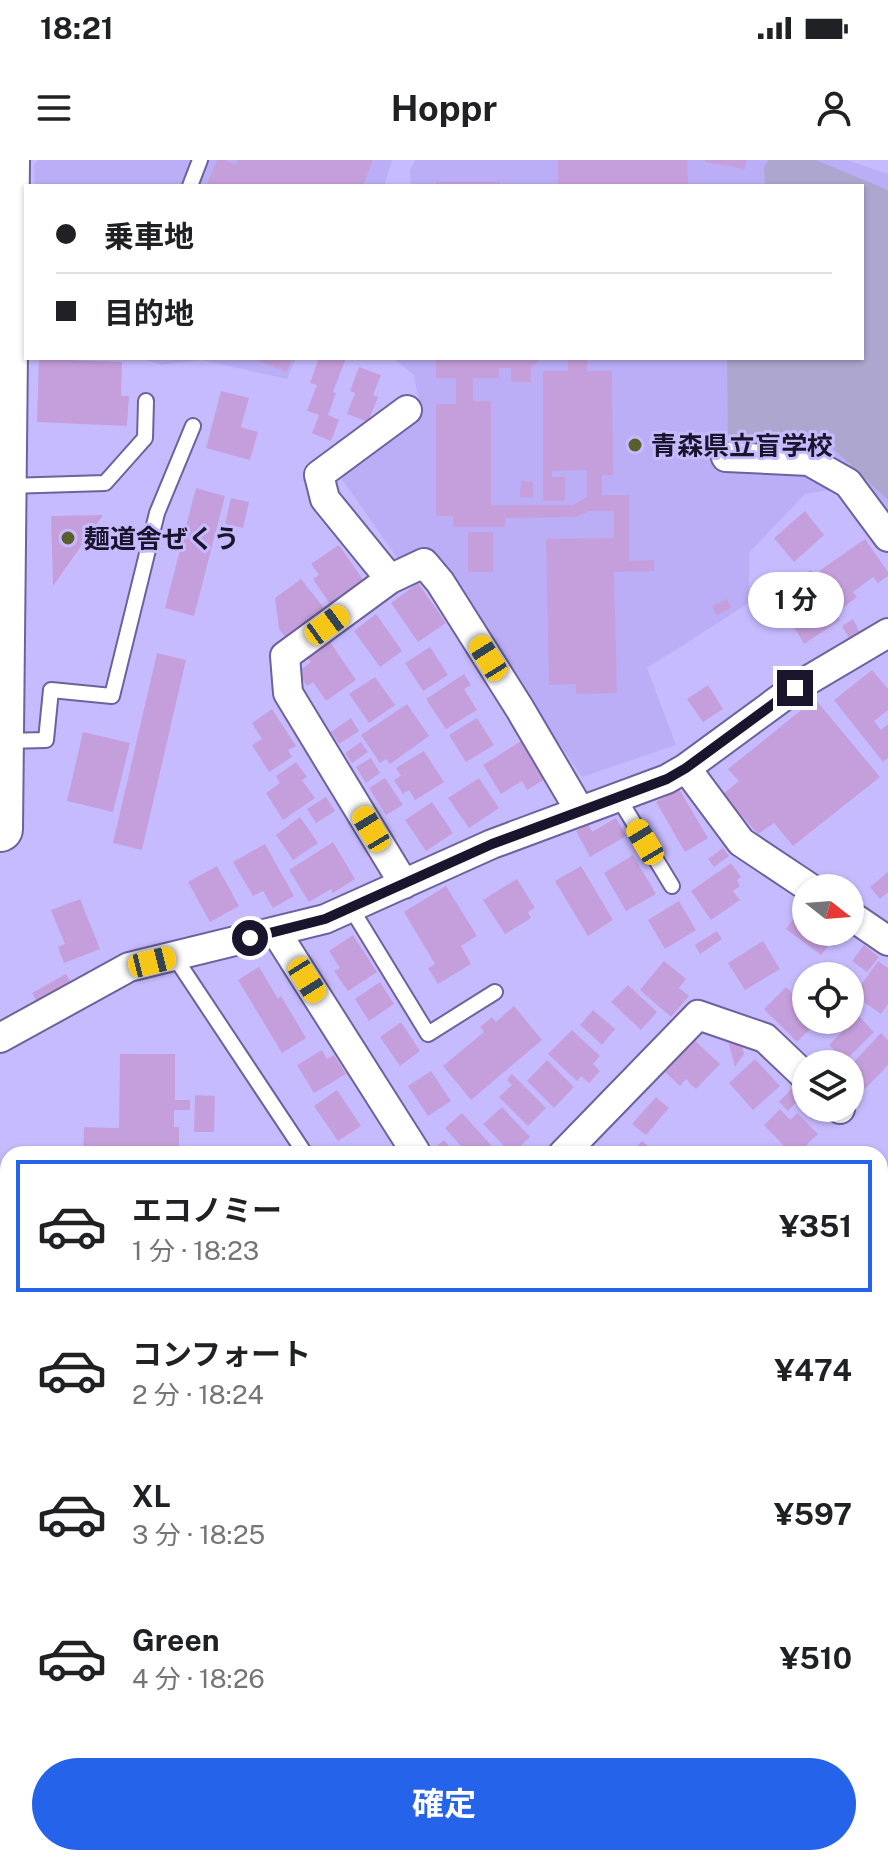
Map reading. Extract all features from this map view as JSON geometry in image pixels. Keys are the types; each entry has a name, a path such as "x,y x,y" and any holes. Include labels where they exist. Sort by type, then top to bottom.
{"highway":[{"path":"0,829 2,404 10,300 7,160"},
{"path":"0,1324 0,1376"}],"street":[{"path":"390,579 325,499 319,475 407,410"},
{"path":"726,457 809,461 848,483 888,537"},
{"path":"404,884 288,693 285,656 390,579 424,563 440,582 520,709 580,811"},
{"path":"0,1038 129,967 325,919 492,844 667,779 795,688 888,633"},
{"path":"686,768 741,842 792,876"},
{"path":"864,925 888,941"},
{"path":"276,932 412,1146"},
{"path":"571,1146 698,1015 765,1038 792,1064"}],"lane":[{"path":"191,184 200,160"},
{"path":"3,486 105,483 145,438 146,401"},
{"path":"1,741 46,740 51,690 112,696 157,513 193,426"},
{"path":"618,797 672,886"},
{"path":"351,908 428,1034 495,992"},
{"path":"174,956 300,1146"}],"shaded area":[{"path":"38,160 392,160 385,184 35,184 34,166"},
{"name":"青森県立盲学校","path":"415,160 847,160 888,174 888,519 861,485 805,494 749,553 749,603 647,668 676,745 582,777 426,548 398,559 341,478 421,412 414,375 395,360 864,360 864,184 411,184 410,170"},
{"path":"147,360 202,360 160,365"},
{"path":"202,360 295,360 287,379"}],"green space":[{"path":"769,160 816,160 888,190 888,500 825,441 728,440 727,360 864,360 864,184 765,184 764,166"}],"building":[{"path":"217,160 236,165 238,160 373,160 364,184 207,184"},
{"path":"558,160 687,160 688,184 558,184"},
{"path":"746,160 745,169 705,162"},
{"path":"436,182 500,182 500,184"},
{"path":"39,360 122,362 121,396 129,396 127,426 37,422"},
{"path":"256,360 291,360 287,372"},
{"path":"318,360 345,360 328,415 339,420 331,441 312,433 319,415 307,411 317,385 310,383"},
{"path":"436,360 539,360 531,368 531,382 511,382 511,368 499,368 499,378 473,378 473,401 491,401 491,505 573,505 587,497 587,470 552,471 552,477 565,477 565,501 543,501 543,371 568,371 568,360 587,360 587,371 612,371 613,475 602,475 602,495 629,495 629,561 654,560 654,571 614,572 617,693 576,694 576,684 549,685 546,539 614,538 614,511 589,511 576,517 505,518 505,527 453,527 453,516 436,516 436,404 456,404 456,378 436,378"},
{"path":"359,367 381,375 373,395 378,397 368,422 347,414 355,393 350,391"},
{"path":"221,391 249,398 241,427 258,432 250,460 206,448"},
{"path":"521,481 533,482 533,498 520,497"},
{"path":"196,488 225,496 194,616 165,608"},
{"path":"231,498 249,502 243,528 225,524"},
{"path":"805,511 824,535 794,562 774,538"},
{"path":"103,515 53,586 51,516"},
{"path":"468,532 493,532 493,572 468,572"},
{"path":"865,539 888,576 878,583 873,577 853,592 857,597 844,607 819,571"},
{"path":"339,545 366,584 332,607 313,579 319,575 311,564"},
{"path":"811,570 840,620 804,644 770,586 791,573 796,579"},
{"path":"301,579 324,608 286,638 279,629 275,598"},
{"path":"418,583 446,623 418,642 391,603"},
{"path":"727,599 731,608 717,615 712,606"},
{"path":"376,614 402,651 380,667 354,631"},
{"path":"853,619 861,635 851,641 842,626"},
{"path":"330,642 356,680 326,701 313,682 307,686 298,672 311,662 308,658"},
{"path":"430,647 448,675 423,691 405,663"},
{"path":"157,653 186,660 142,850 113,843"},
{"path":"872,670 888,689 888,710 874,721 881,730 888,724 888,758 883,762 834,700"},
{"path":"464,674 471,685 464,689 477,710 446,729 426,699"},
{"path":"375,677 395,705 369,723 349,694"},
{"path":"708,685 723,709 703,722 687,699"},
{"path":"815,699 880,777 793,846 774,823 758,834 723,794 739,781 728,769"},
{"path":"407,704 429,736 390,764 386,759 380,763 361,735"},
{"path":"272,709 296,746 288,750 292,757 269,772 252,745 262,739 252,723"},
{"path":"351,718 359,731 339,744 331,732"},
{"path":"477,718 494,745 466,762 449,735"},
{"path":"83,732 130,743 113,812 67,801"},
{"path":"521,741 545,779 527,790 522,781 501,794 483,765"},
{"path":"361,742 368,752 352,763 345,753"},
{"path":"424,751 444,782 415,800 409,790 403,794 394,780 401,776 396,768"},
{"path":"371,758 380,773 366,783 356,767"},
{"path":"296,762 307,777 302,780 315,798 283,820 266,793 280,783 276,776"},
{"path":"385,778 403,805 386,815 369,788"},
{"path":"479,778 499,808 469,828 448,798"},
{"path":"679,789 708,838 685,852 656,802"},
{"path":"326,797 335,811 316,823 307,809"},
{"path":"432,802 453,833 426,851 405,820"},
{"path":"300,817 318,843 293,860 276,835"},
{"path":"616,818 626,836 590,857 576,831 588,824 592,832"},
{"path":"333,842 355,879 333,893 331,889 309,902 289,870"},
{"path":"265,844 294,896 273,908 263,891 253,896 233,862"},
{"path":"723,848 729,856 714,867 708,859"},
{"path":"633,855 656,894 626,911 604,873"},
{"path":"731,863 741,877 737,880 740,886 733,891 740,900 711,920 691,891"},
{"path":"217,866 239,906 210,922 188,882"},
{"path":"581,866 613,920 588,936 555,881"},
{"path":"888,872 888,892 880,899 870,887"},
{"path":"517,879 535,908 528,912 531,918 505,934 483,900"},
{"path":"446,886 477,936 461,946 471,964 438,984 428,968 435,964 404,912"},
{"path":"80,899 100,949 64,963 58,947 65,944 51,910"},
{"path":"679,901 696,930 665,949 648,920"},
{"path":"717,931 722,939 700,954 695,945"},
{"path":"353,935 377,972 348,991 334,971 340,968 329,951"},
{"path":"763,941 780,969 745,990 728,963"},
{"path":"864,945 879,957 867,972 864,962 852,961"},
{"path":"809,946 828,946 821,955"},
{"path":"664,961 686,979 679,988 689,996 671,1017 640,990"},
{"path":"878,961 888,968 888,1004 881,1014 864,1002 864,981"},
{"path":"259,967 306,1038 282,1053 238,980"},
{"path":"66,974 72,984 38,1004 32,993"},
{"path":"380,982 394,1004 369,1021 355,999"},
{"path":"628,985 657,1012 641,1030 611,1002"},
{"path":"786,987 792,993 792,1034 805,1034 797,1042 764,1009"},
{"path":"514,1006 542,1040 471,1100 443,1066 484,1032 480,1027 492,1017 496,1022"},
{"path":"593,1010 615,1029 602,1045 580,1025"},
{"path":"864,1021 874,1032 856,1050 834,1050 829,1045 840,1034 864,1034"},
{"path":"401,1022 420,1051 400,1066 380,1037"},
{"path":"572,1030 600,1056 593,1064 600,1071 589,1083 581,1076 577,1081 548,1054"},
{"path":"881,1033 888,1040 888,1065 865,1089 864,1088 864,1051"},
{"path":"693,1039 720,1064 696,1089 686,1079 680,1086 664,1071"},
{"path":"728,1041 742,1044 744,1054 735,1067"},
{"path":"322,1050 327,1059 334,1055 346,1074 314,1093 297,1065"},
{"path":"120,1054 175,1054 175,1100 190,1100 190,1110 174,1110 174,1127 179,1127 179,1146 83,1146 84,1127 119,1128"},
{"path":"755,1059 780,1086 753,1110 729,1083"},
{"path":"547,1060 574,1087 554,1108 527,1081"},
{"path":"431,1071 451,1101 428,1116 408,1086"},
{"path":"512,1074 546,1108 528,1126 499,1097 512,1085 507,1080"},
{"path":"792,1088 792,1107 788,1111 779,1102"},
{"path":"337,1090 361,1126 338,1141 314,1106"},
{"path":"195,1095 215,1096 214,1132 194,1132"},
{"path":"656,1097 669,1108 646,1135 632,1124"},
{"path":"502,1107 530,1137 520,1146 504,1146 483,1124"},
{"path":"780,1109 790,1120 792,1118 792,1122 806,1122 818,1134 805,1146 784,1146 764,1125"},
{"path":"462,1113 492,1146 461,1146 445,1128"}],"place":[{"name":"青森県立盲学校","path":"635,445"},
{"name":"麺道舎ぜくう","path":"68,538"}],"route":[{"path":"250,938 325,919 492,844 667,779 795,688"}]}
